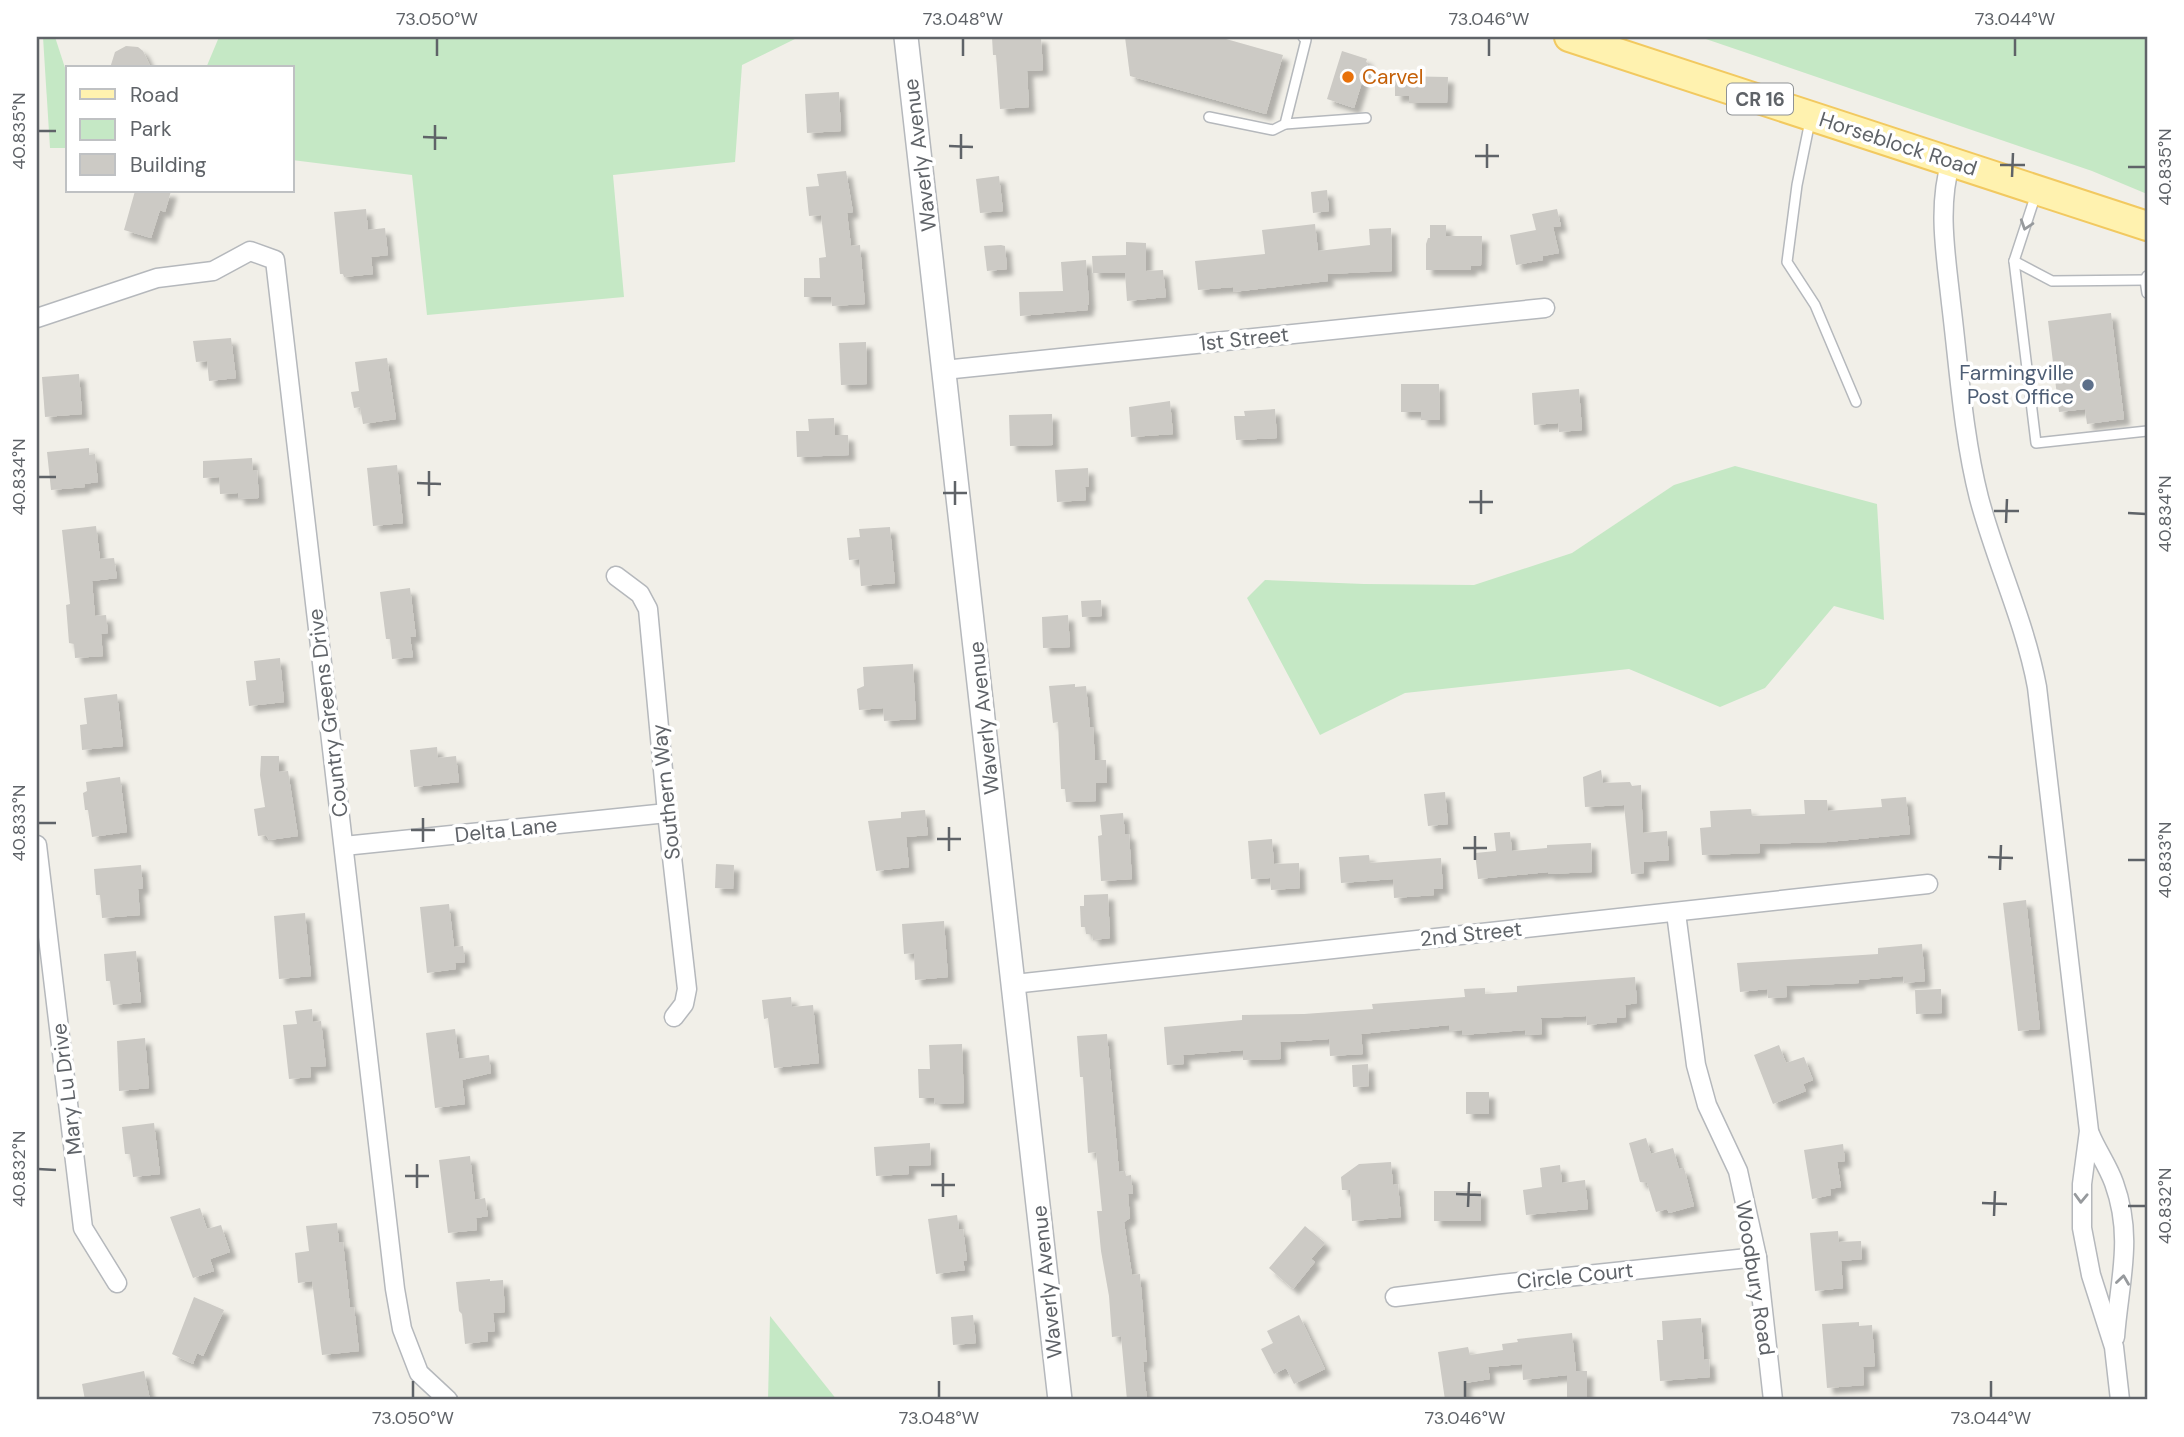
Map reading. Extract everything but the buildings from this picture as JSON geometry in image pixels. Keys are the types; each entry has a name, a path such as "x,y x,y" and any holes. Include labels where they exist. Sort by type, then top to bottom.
{"main road":[{"name":"Horseblock Road","path":"1569,37 2147,226"}],"street":[{"name":"Waverly Avenue","path":"906,37 1060,1400"},
{"path":"1951,160 1945,180 1943,211 1967,435 1972,468 1989,534 2027,644 2037,687 2089,1131 2082,1184 2082,1228 2091,1275 2114,1347 2120,1400"},
{"name":"Country Greens Drive","path":"37,318 157,278 213,271 250,251 275,260 395,1289 402,1329 419,1373 448,1400"},
{"name":"1st Street","path":"944,370 1545,308"},
{"name":"Southern Way","path":"616,576 640,594 648,609 687,989 684,1004 674,1017"},
{"name":"Delta Lane","path":"344,846 667,813"},
{"name":"Mary Lu Drive","path":"37,852 83,1228 117,1283"},
{"name":"2nd Street","path":"1014,984 1927,884"},
{"name":"Woodbury Road","path":"1676,913 1696,1065 1707,1105 1738,1171 1757,1257 1773,1400"},
{"path":"2089,1131 2119,1198 2124,1236 2124,1271 2114,1347"},
{"name":"Circle Court","path":"1395,1297 1757,1257"}],"lane":[{"path":"1285,124 1306,40 1303,37"},
{"path":"1812,116 1797,185 1787,262 1815,305 1856,402"},
{"path":"1209,117 1273,130 1285,124 1366,118"},
{"path":"2038,189 2014,261 2036,443 2147,430"},
{"path":"2014,261 2052,281 2146,278 2147,293"}],"green space":[{"path":"43,37 55,37 66,71 66,148 50,148"},
{"path":"219,37 799,37 742,65 735,162 613,175 624,297 427,315 412,175 294,160 294,66 207,66"},
{"path":"1700,37 2147,37 2147,194 2092,171"},
{"path":"1735,466 1877,504 1884,620 1834,606 1765,688 1720,707 1629,669 1405,693 1320,735 1247,598 1265,580 1474,585 1572,553 1674,485"},
{"path":"770,1316 837,1400 768,1400"}],"place":[{"name":"Carvel","path":"1348,77"},
{"name":"Farmingville Post Office","path":"2088,385"}]}
